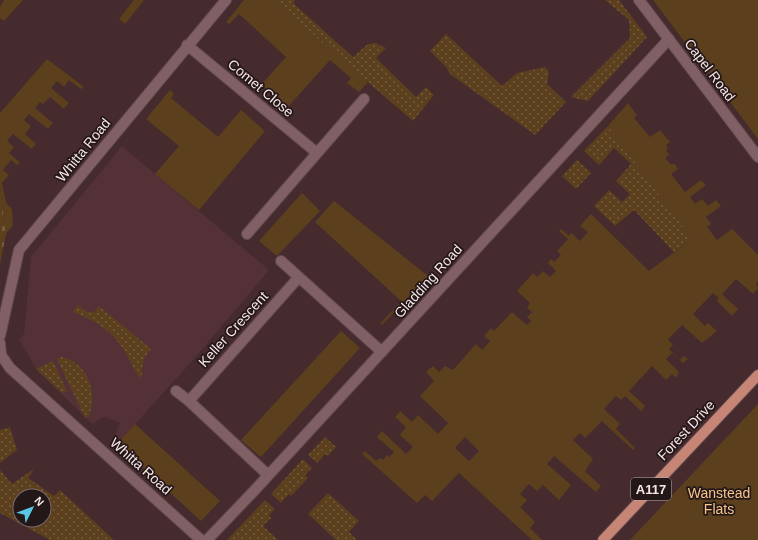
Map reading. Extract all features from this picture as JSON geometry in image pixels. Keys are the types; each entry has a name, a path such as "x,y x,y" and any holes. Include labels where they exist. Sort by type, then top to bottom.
{"main road":[{"name":"Forest Drive","path":"603,540 758,375"}],"street":[{"name":"Whitta Road","path":"0,336 19,250 187,45 226,0"},
{"name":"Capel Road","path":"639,0 758,157"},
{"name":"Gladding Road","path":"207,540 382,352 668,39"},
{"name":"Comet Close","path":"187,45 317,154"},
{"path":"247,234 364,99"},
{"path":"281,261 382,352"},
{"name":"Keller Crescent","path":"189,400 299,277"},
{"name":"Whitta Road","path":"0,344 1,354 10,368 202,540"},
{"path":"176,391 189,400 268,475"}],"shaded area":[{"path":"122,146 269,270 194,359 117,444 113,441 120,423 104,417 92,424 36,369 19,339 24,334 31,257"}],"green space":[{"path":"4,0 23,0 4,21 0,18 0,7"},
{"path":"134,0 144,0 125,24 119,19"},
{"path":"244,0 273,0 368,82 359,92 347,83 351,78 330,60 287,108 261,85 286,57 239,14 229,24 226,22"},
{"path":"273,0 295,0 293,3 353,57 368,44 375,43 386,48 376,58 416,97 426,87 434,95 413,121"},
{"path":"605,0 619,0 647,37 588,101 571,97 630,38 629,20"},
{"path":"653,0 758,0 758,139"},
{"path":"446,34 502,86 517,73 545,67 549,72 547,84 566,102 535,135 450,74 446,67 430,51"},
{"path":"47,59 84,87 81,89 69,80 64,87 57,81 51,88 69,103 64,109 50,97 43,104 40,102 35,108 53,123 48,129 29,114 24,120 31,126 25,134 36,144 32,149 13,134 7,141 14,147 9,153 20,163 17,165 11,160 3,170 9,175 2,183 6,203 12,209 13,225 6,234 0,186 0,113"},
{"path":"170,90 174,94 171,98 218,137 241,110 265,131 199,210 155,174 179,146 146,119"},
{"path":"628,103 637,115 634,118 650,137 660,130 670,142 666,145 668,148 666,150 669,155 665,158 671,165 674,163 678,169 671,174 685,192 701,180 706,185 690,197 695,204 702,199 708,206 716,200 721,206 706,217 711,224 707,227 717,240 732,229 758,255 758,282 756,284 758,288 753,294 736,279 722,294 738,309 732,316 717,301 719,298 713,293 693,314 705,326 708,323 717,331 702,343 682,325 668,339 673,345 669,349 680,360 684,356 688,359 683,363 672,353 666,359 679,372 676,378 672,374 666,380 652,366 629,391 645,406 641,411 625,396 621,400 616,396 604,409 620,424 616,429 635,448 633,450 602,421 585,438 580,433 573,440 593,459 585,471 601,486 596,492 554,456 547,464 571,485 559,500 543,485 537,491 529,484 520,494 527,500 520,507 535,522 530,528 542,540 532,540 459,473 432,501 425,495 417,503 362,454 365,451 376,461 380,458 383,460 387,455 389,457 394,452 377,437 382,431 406,454 413,447 400,435 406,427 395,417 400,411 412,422 418,415 438,434 448,423 420,396 434,381 426,372 433,366 439,372 445,366 453,370 476,344 482,350 490,341 484,336 491,328 494,331 511,313 527,325 531,321 527,317 532,312 527,308 530,303 517,291 533,273 537,277 543,271 550,277 556,271 548,263 551,259 554,262 561,255 557,251 568,239 559,231 561,229 569,236 571,233 580,241 588,232 580,226 591,214 649,271 692,239 608,126","holes":["465,437 479,451 469,461 455,448"]},
{"path":"608,126 692,239 674,252 634,210 615,226 594,206 609,190 622,202 630,194 616,181 631,164 614,148 599,165 584,151"},
{"path":"577,160 591,173 576,189 562,176"},
{"path":"0,186 6,234 0,264"},
{"path":"302,193 320,211 277,256 259,241"},
{"path":"334,201 428,276 382,325 380,324 401,301 315,222"},
{"path":"78,305 87,312 94,312 99,306 151,349 145,358 142,375 139,378 126,354 114,337 98,324 73,312"},
{"path":"341,331 360,348 261,457 241,440"},
{"path":"61,357 78,365 88,380 92,398 89,416 85,418 57,359"},
{"path":"53,361 67,391 62,393 36,369"},
{"name":"Wanstead Flats","path":"758,404 758,540 630,540"},
{"path":"135,424 220,501 201,521 117,444"},
{"path":"10,427 17,450 0,463 0,430"},
{"path":"325,437 336,447 328,456 325,454 317,463 308,455"},
{"path":"303,459 312,468 305,475 308,478 291,496 289,494 281,503 271,494"},
{"path":"0,470 12,484 32,470 33,471 28,478 42,488 12,488 12,519 0,513"},
{"path":"60,490 114,540 50,540 28,528 52,528 52,495 54,496"},
{"path":"328,493 359,521 349,532 357,540 336,540 308,514"},
{"path":"265,500 275,509 269,515 271,518 263,526 278,540 227,540"}]}
